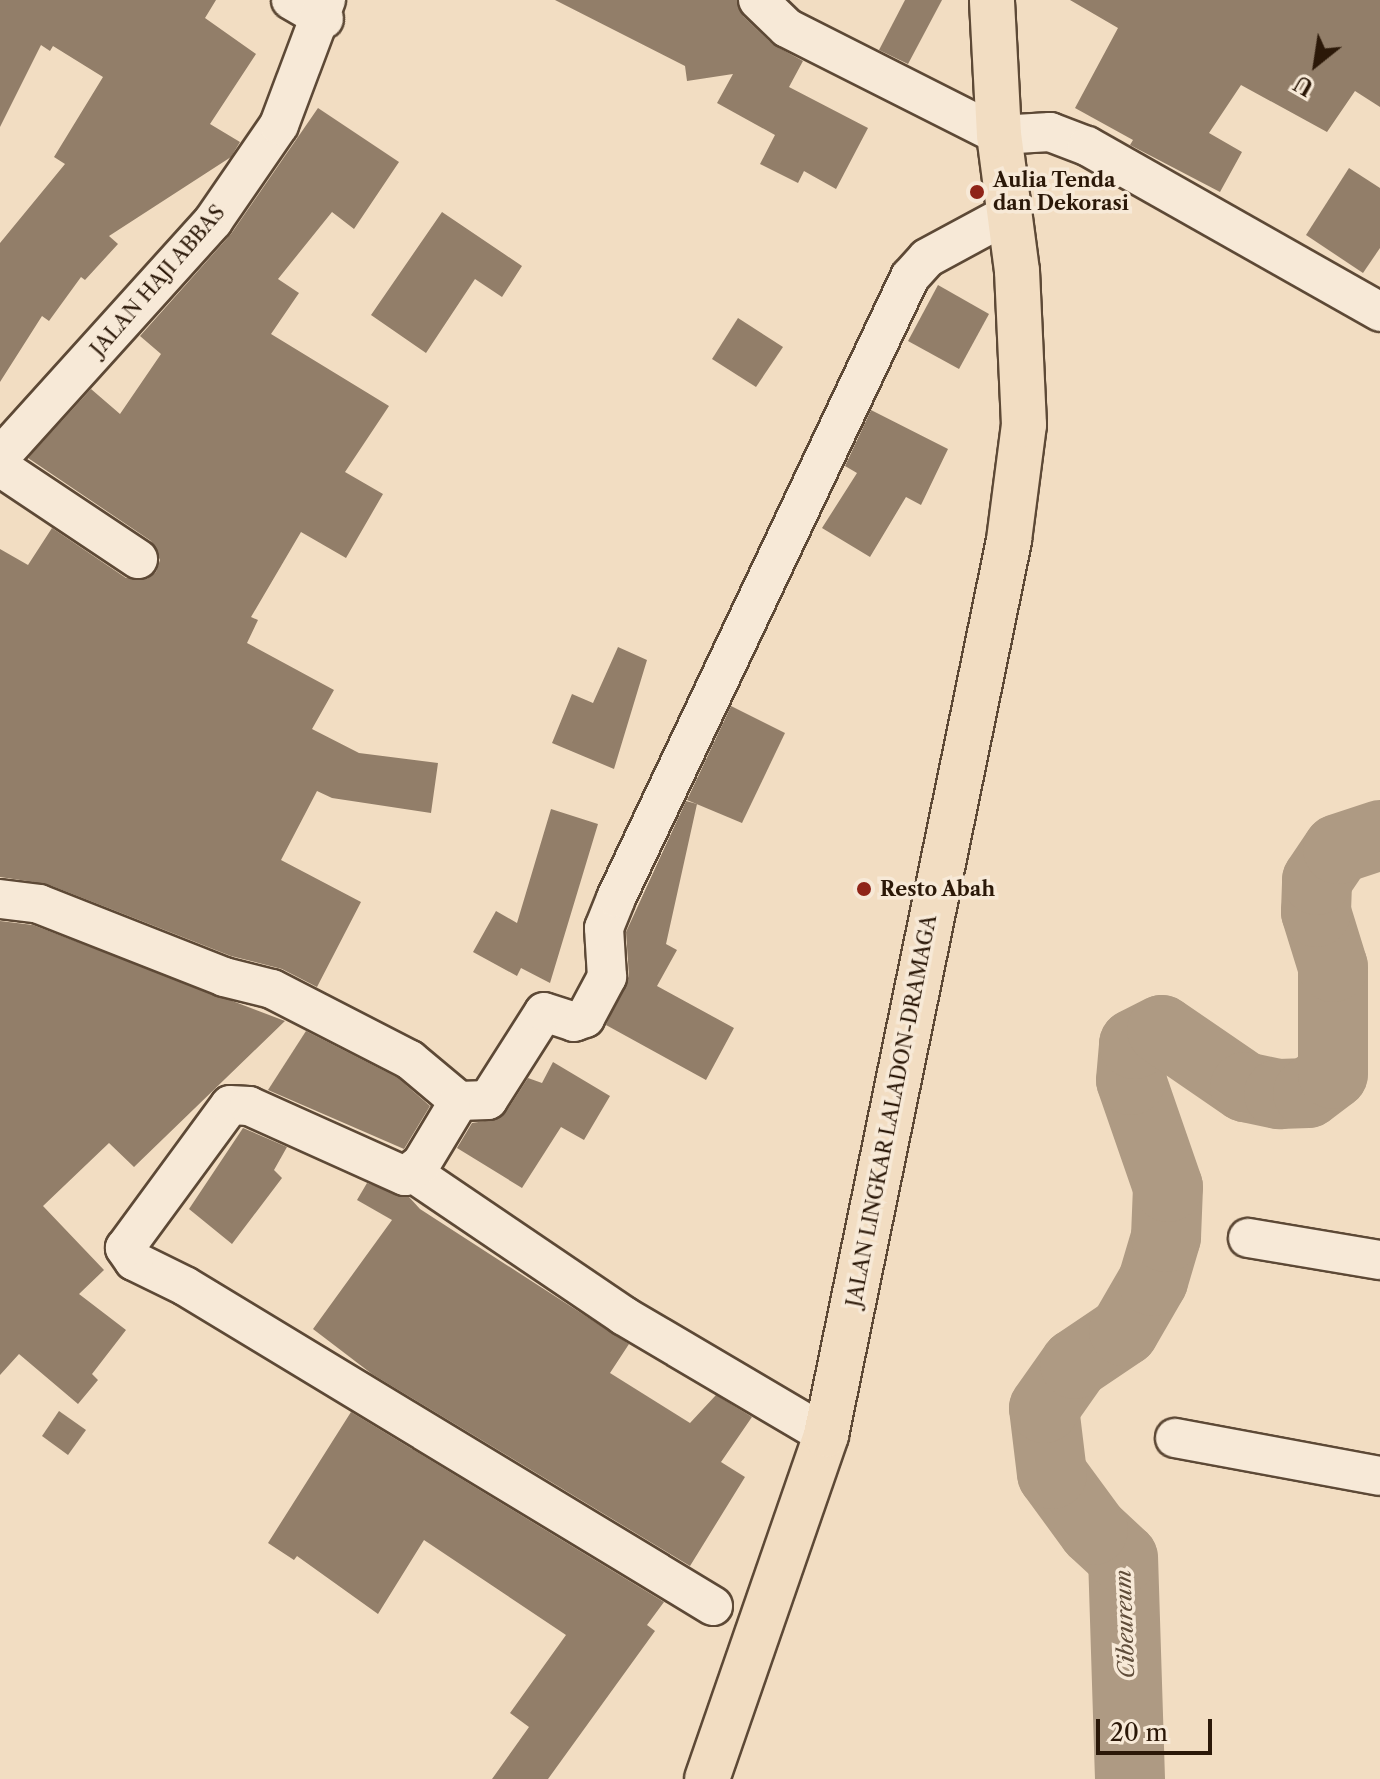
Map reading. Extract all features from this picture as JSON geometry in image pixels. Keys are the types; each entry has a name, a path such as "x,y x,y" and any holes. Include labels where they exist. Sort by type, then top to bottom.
{"main road":[{"name":"JALAN LINGKAR LALADON-DRAMAGA","path":"707,1779 826,1435 1009,540 1024,425 1012,212 999,135 992,0"}],"street":[{"path":"758,0 787,28 999,135 1050,132 1077,141 1380,312"},
{"name":"JALAN HAJI ABBAS","path":"0,457 213,221 279,125 314,6"},
{"path":"0,899 66,913 224,977 272,989 410,1060 459,1101 488,1100 544,1012 574,1022 585,1018 607,977 604,928 612,908 910,277 927,258 1012,212"},
{"path":"0,467 138,559"},
{"path":"413,1173 459,1101"},
{"path":"713,1606 126,1254 129,1242 217,1121 237,1103 393,1173 413,1173 624,1316 826,1435"},
{"path":"1248,1238 1380,1260"},
{"path":"1175,1438 1380,1476"}],"building":[{"path":"0,0 216,0 205,18 256,54 210,124 240,142 231,157 109,236 118,244 85,280 81,277 49,321 42,316 0,382 0,243 65,164 54,157 103,77 53,46 50,51 41,45 0,127"},
{"path":"555,0 737,0 743,16 772,44 803,61 789,87 868,128 836,189 804,171 798,183 760,164 775,135 717,103 733,74 687,81 685,66"},
{"path":"905,0 942,0 908,64 879,50"},
{"path":"1070,0 1380,0 1380,107 1355,91 1327,132 1241,85 1209,133 1242,152 1220,192 1130,145 1133,140 1075,108 1118,28"},
{"path":"318,108 399,162 354,229 332,212 278,279 299,293 271,334 389,406 345,472 383,494 346,558 301,532 251,617 258,620 247,643 334,690 312,729 359,753 438,763 431,813 332,798 317,791 281,860 361,902 317,987 282,969 231,956 47,884 0,877 0,549 28,565 52,528 126,578 147,579 156,572 160,560 151,541 28,458 91,389 120,414 161,354 140,336 231,234"},
{"path":"1349,168 1380,188 1380,248 1363,273 1306,235"},
{"path":"442,212 522,266 502,297 475,279 426,353 371,315"},
{"path":"938,285 989,314 959,369 908,341"},
{"path":"738,318 783,347 756,387 712,359"},
{"path":"871,410 948,449 921,505 906,497 870,557 822,528 857,473 845,466"},
{"path":"618,647 647,660 614,769 552,743 572,694 593,703"},
{"path":"731,706 785,733 742,823 687,800"},
{"path":"686,801 697,804 666,944 677,950 657,986 734,1028 706,1080 606,1025 629,976 626,932"},
{"path":"551,809 598,824 550,983 521,968 517,976 473,952 496,911 517,923"},
{"path":"0,921 33,925 285,1021 134,1167 109,1143 43,1206 104,1270 79,1294 126,1330 92,1374 98,1380 78,1404 19,1354 0,1375"},
{"path":"306,1031 398,1078 430,1106 404,1149 268,1090"},
{"path":"553,1062 610,1096 584,1140 561,1127 522,1188 457,1148 472,1123 498,1119 528,1078 542,1083"},
{"path":"243,1128 287,1147 274,1170 282,1178 232,1244 189,1209"},
{"path":"367,1183 409,1197 420,1209 629,1344 610,1373 690,1423 716,1395 752,1417 721,1462 745,1477 690,1566 372,1374 313,1329 392,1220 357,1200"},
{"path":"59,1411 86,1430 68,1455 42,1436"},
{"path":"351,1412 664,1602 647,1625 655,1631 548,1779 492,1779 529,1727 510,1713 566,1635 424,1540 378,1614 297,1556 294,1560 268,1543"}],"waterway":[{"name":"Cibeureum","path":"1130,1779 1123,1558 1093,1530 1052,1474 1044,1408 1075,1364 1124,1331 1153,1281 1166,1237 1168,1187 1131,1080 1134,1044 1162,1030 1245,1087 1279,1094 1308,1093 1333,1074 1333,967 1316,912 1317,880 1338,849 1380,835"}],"place":[{"name":"Aulia Tenda dan Dekorasi","path":"977,192"},
{"name":"Resto Abah","path":"864,889"}]}
